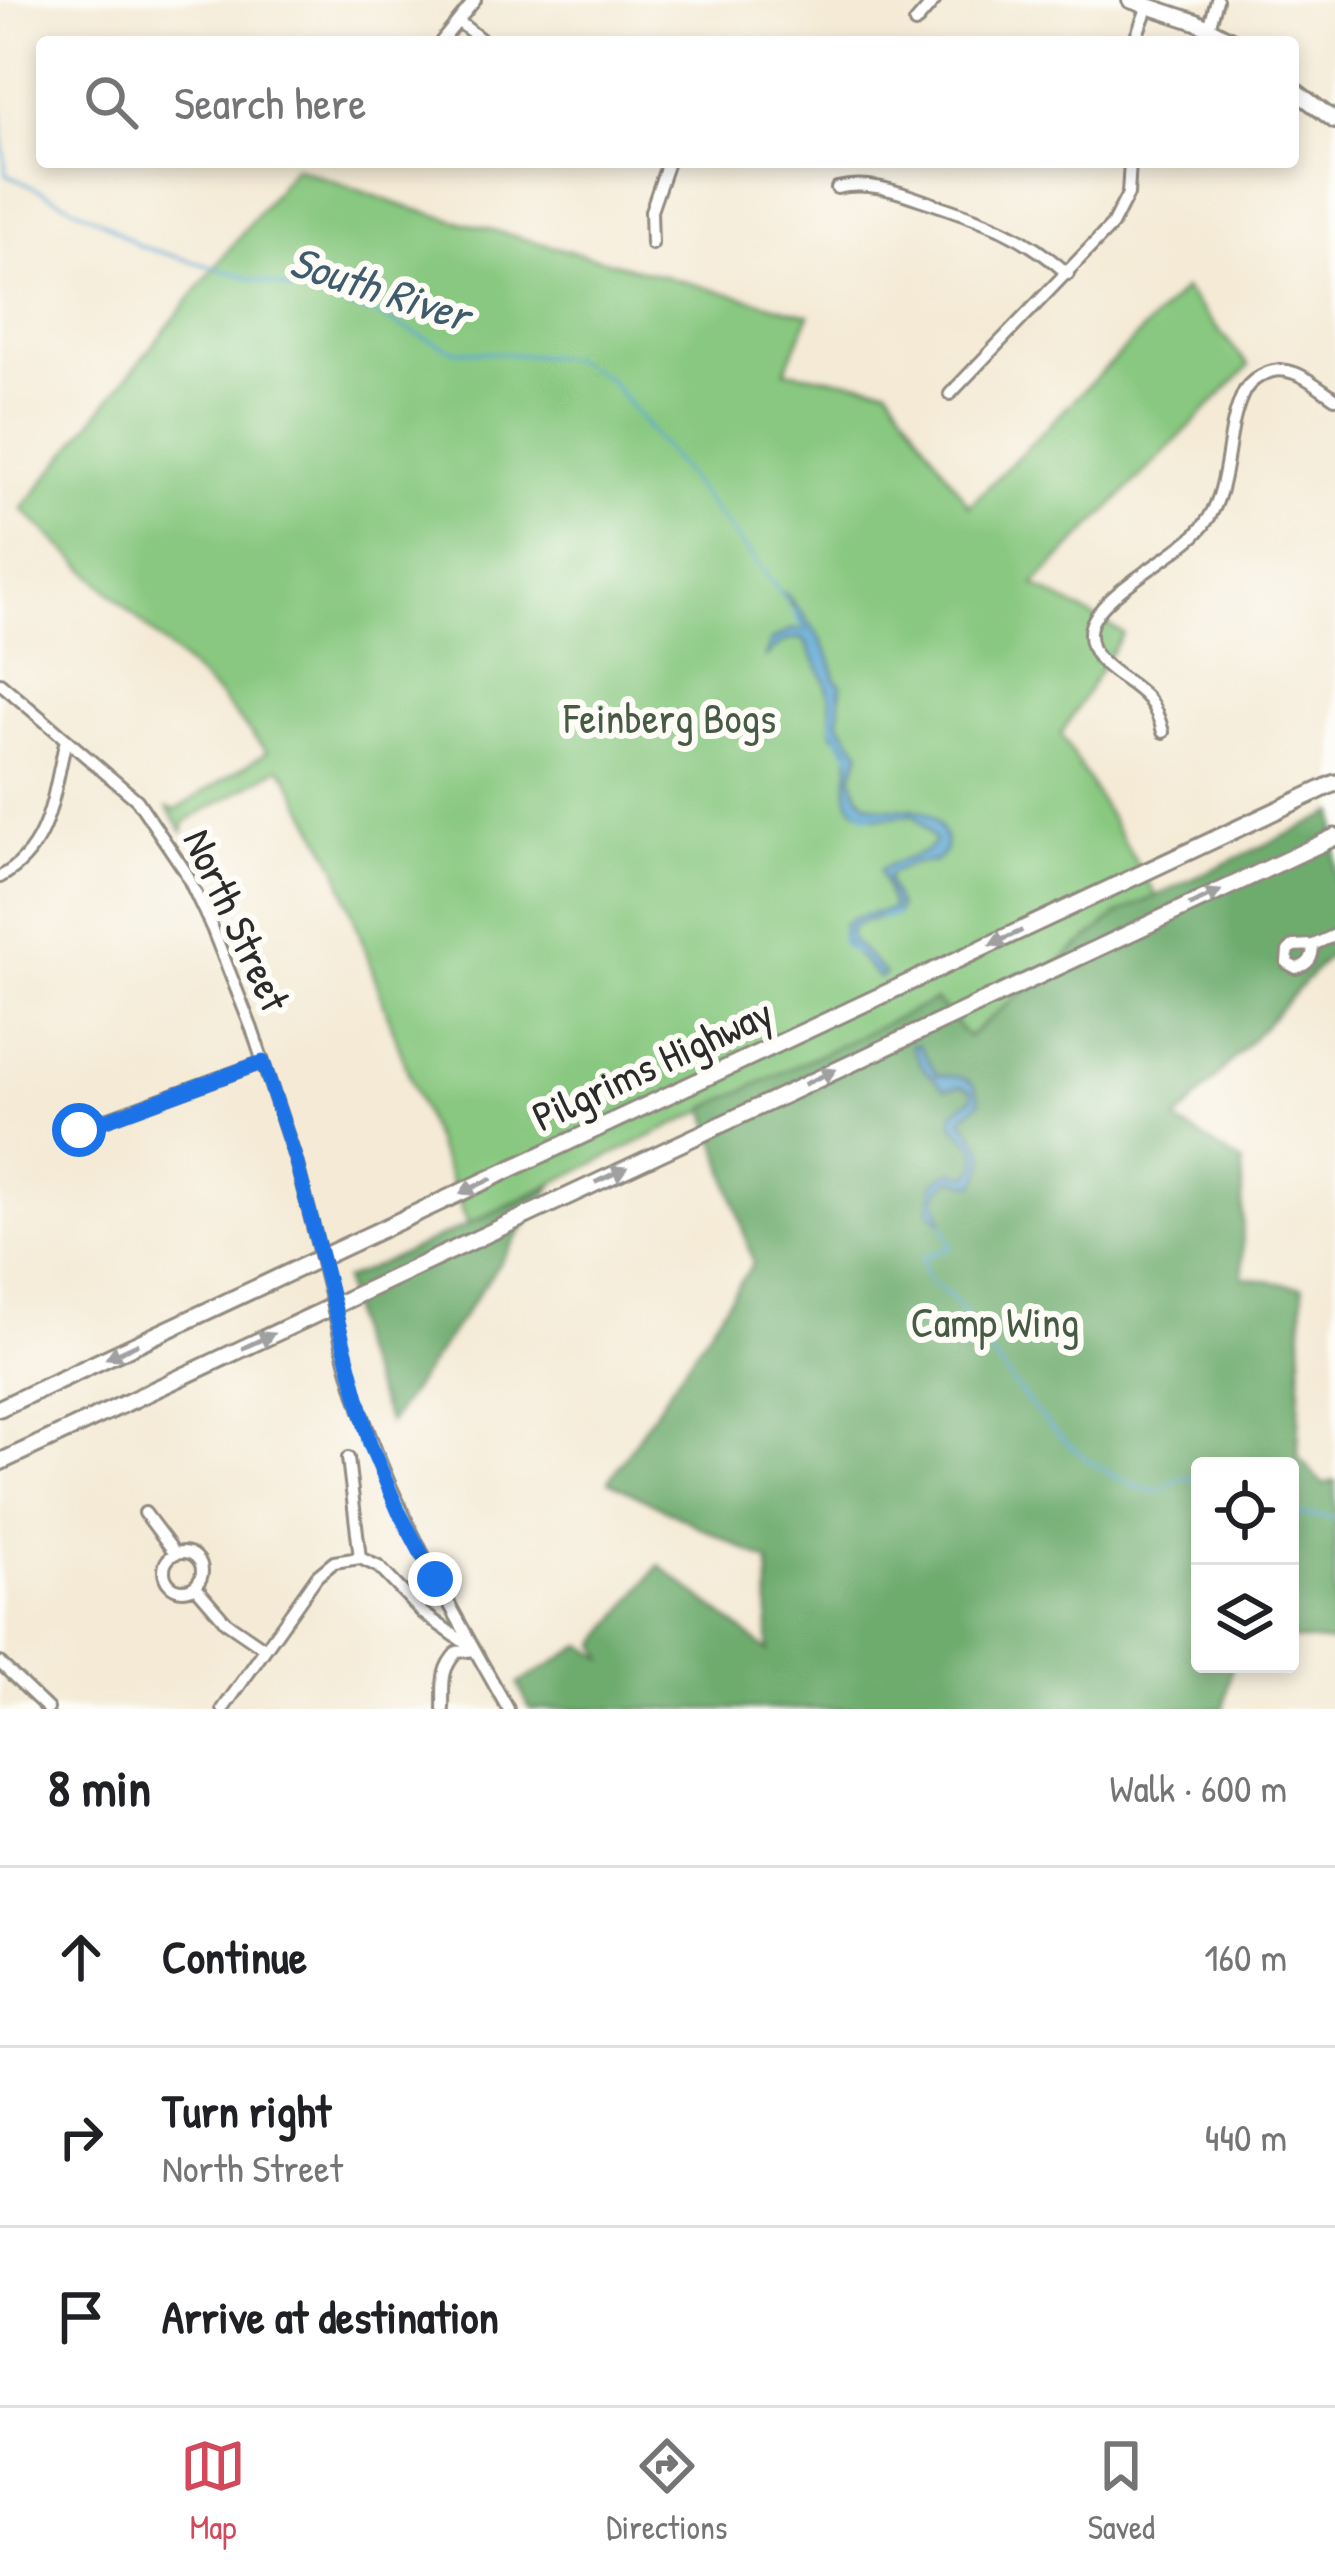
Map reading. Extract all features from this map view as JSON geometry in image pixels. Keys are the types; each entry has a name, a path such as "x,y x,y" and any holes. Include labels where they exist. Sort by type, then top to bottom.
{"highway":[{"name":"Pilgrims Highway","path":"0,1408 1335,783"},
{"name":"Pilgrims Highway","path":"0,1462 1335,837"}],"main road":[{"path":"1130,0 1224,36"},
{"path":"1299,93 1335,122"}],"street":[{"path":"446,36 475,0"},
{"path":"915,23 935,0"},
{"path":"1209,28 1217,0"},
{"path":"1136,36 1148,6"},
{"path":"459,22 476,36"},
{"path":"652,244 651,211 666,168"},
{"path":"950,394 1068,274 1122,209 1130,168"},
{"path":"837,188 854,184 885,188 987,220 1040,250 1068,274"},
{"path":"1163,732 1149,700 1097,655 1090,639 1092,623 1112,597 1178,550 1208,519 1225,477 1240,400 1249,385 1284,370 1335,398"},
{"name":"North Street","path":"0,683 137,800 169,845 212,928 263,1062 314,1230 355,1398 379,1466 407,1527 508,1709"},
{"path":"0,877 28,859 40,841 66,740"},
{"path":"1313,945 1335,935"},
{"path":"68,1139 112,1116 263,1062"},
{"path":"348,1458 360,1558"},
{"path":"146,1514 175,1553"},
{"path":"175,1553 193,1554 201,1564 202,1576 195,1586 176,1589 166,1581 166,1562 175,1553"},
{"path":"223,1709 328,1565 340,1559 360,1558 379,1567 423,1613 475,1650"},
{"path":"195,1586 226,1622 264,1648"},
{"path":"443,1709 441,1677 447,1664 458,1652 475,1650"},
{"path":"0,1664 48,1709"}],"green space":[{"name":"Feinberg Bogs","path":"294,168 406,207 809,315 785,371 888,387 969,506 1184,289 1249,366 1034,585 1123,633 1061,734 1156,896 1118,914 967,1037 935,1000 468,1224 412,1084 336,866 287,776 279,768 185,822 183,832 168,808 176,810 267,752 217,694 22,509"},
{"name":"Camp Wing","path":"1335,812 1335,949 1176,1121 1242,1163 1243,1277 1303,1287 1298,1457 1191,1457 1191,1673 1230,1673 1224,1709 530,1709 518,1684 583,1645 604,1659 597,1644 659,1565 768,1651 769,1562 609,1481 753,1263 706,1108 936,1000 968,1037 1118,914"},
{"path":"552,1187 389,1423 357,1347 344,1280"},
{"name":"Camp Wing","path":"1299,1458 1323,1484 1335,1481 1335,1643 1299,1640"}],"water":[{"path":"783,592 816,632 841,684 839,722 861,752 852,776 860,796 875,806 929,815 946,842 945,852 935,862 911,864 889,874 899,907 896,915 850,929 852,940 885,974 879,978 843,941 843,925 893,909 880,870 926,851 935,841 914,815 875,817 853,807 847,792 848,751 832,732 826,683 804,640 787,641 764,659 771,641 790,630 807,630"},
{"path":"918,1044 937,1075 971,1082 980,1102 962,1118 982,1149 981,1174 975,1185 952,1179 938,1191 943,1225 929,1210 934,1183 950,1172 970,1176 978,1165 975,1147 953,1124 953,1112 972,1098 972,1091 962,1086 945,1089 924,1069 911,1045"}],"waterway":[{"name":"South River","path":"0,106 6,174 102,221 139,246 372,313 452,350 569,358 608,378 788,602"},
{"name":"South River","path":"793,609 804,630"},
{"name":"South River","path":"833,709 833,729"},
{"name":"South River","path":"837,737 849,754"},
{"name":"South River","path":"856,806 865,816 872,816"},
{"name":"South River","path":"881,918 898,914"},
{"name":"South River","path":"841,935 843,945 857,953"},
{"name":"South River","path":"942,1223 951,1247 922,1258 927,1280 955,1301 1040,1416 1081,1454 1128,1483 1155,1492 1191,1479"},
{"name":"South River","path":"1299,1515 1335,1517"}],"route":[{"path":"79,1130 263,1062 296,1161 370,1444 435,1579"}]}
